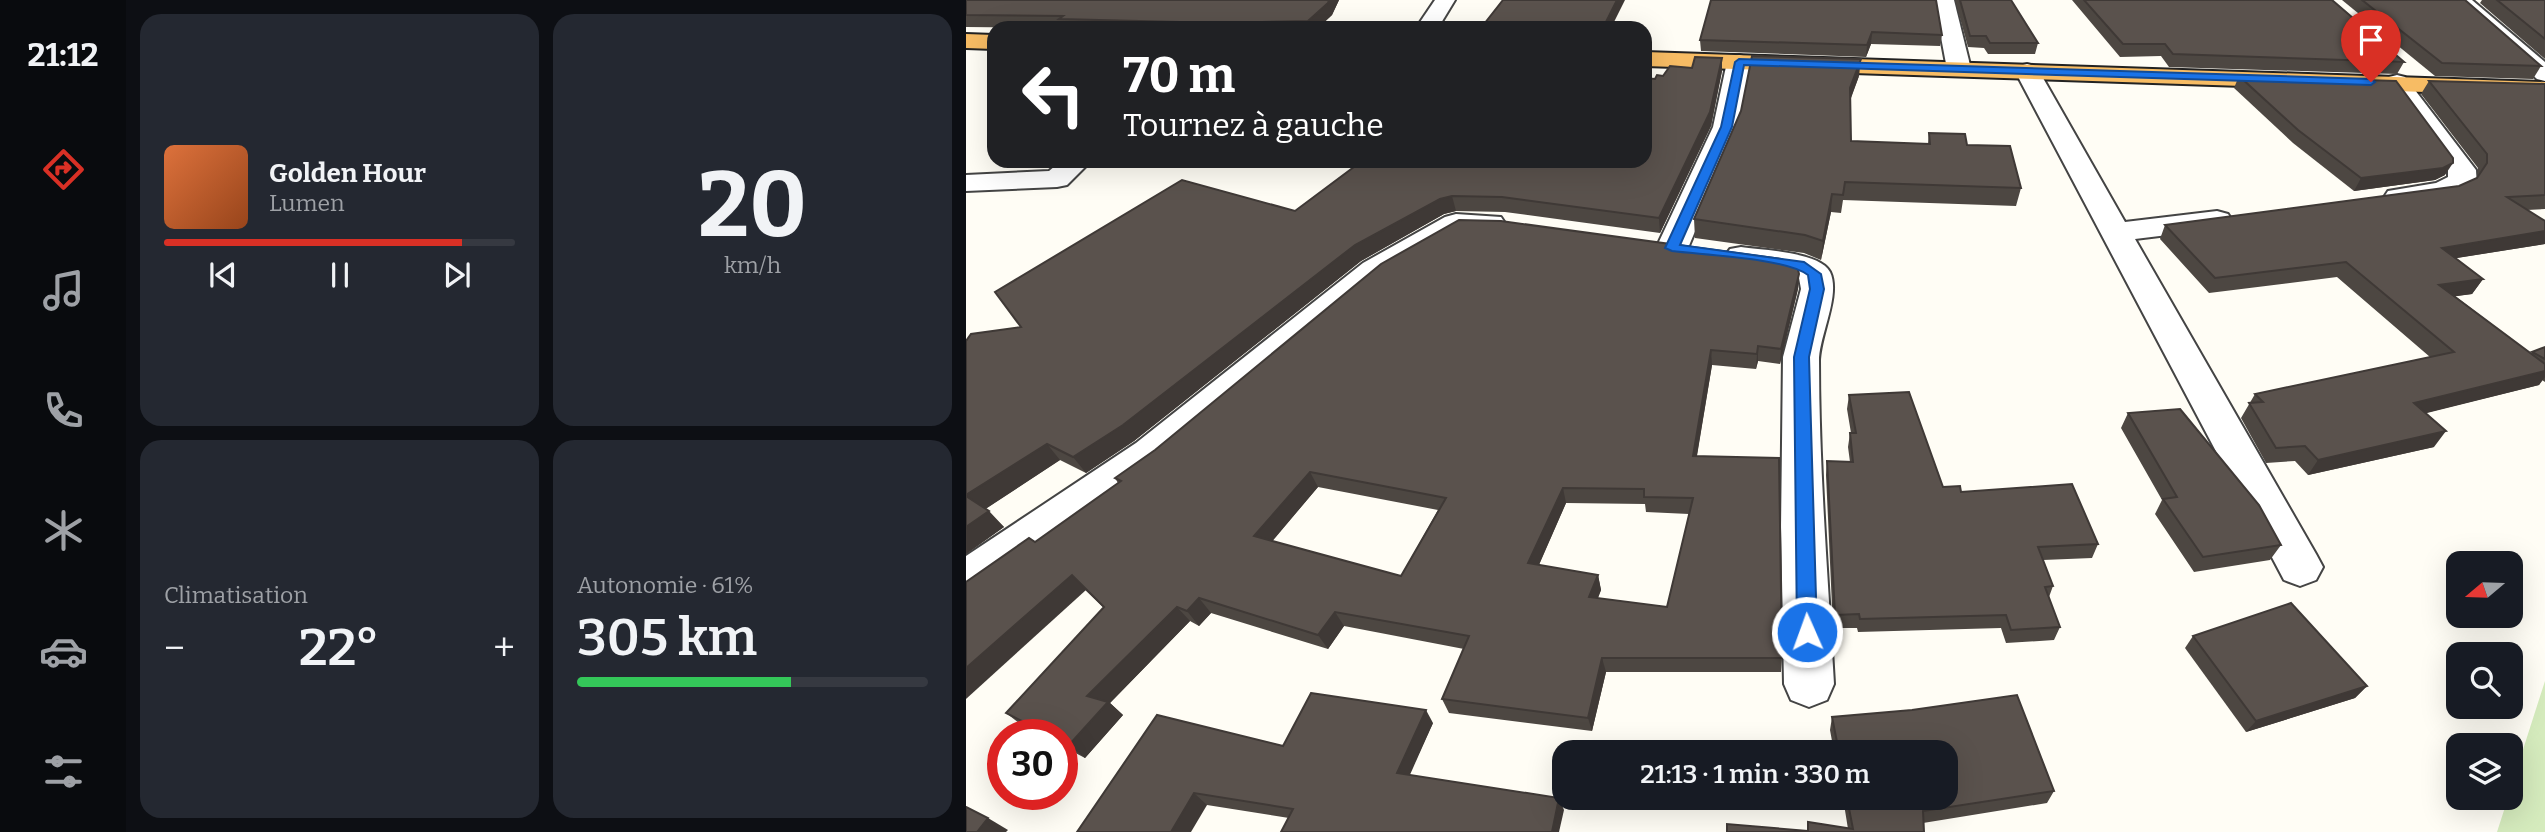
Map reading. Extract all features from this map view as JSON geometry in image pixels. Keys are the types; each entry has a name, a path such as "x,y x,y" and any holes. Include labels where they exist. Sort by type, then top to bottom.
{"highway":[{"path":"966,41 987,42"},
{"path":"1652,59 2027,71 2396,70 2426,83 2545,89"}],"street":[{"path":"1432,21 1446,0"},
{"path":"1944,0 1959,69"},
{"path":"2460,0 2545,74"},
{"path":"1739,62 1726,127 1682,249 1792,263 1804,266 1815,274 1817,289 1801,357 1809,684"},
{"path":"2375,200 2443,191 2462,181 2462,170 2396,70"},
{"path":"2027,71 2300,566"},
{"path":"966,183 995,184 1057,179 1069,168"},
{"path":"966,204 995,184"},
{"path":"2117,232 2239,217"},
{"path":"966,580 1150,453 1374,270 1456,223 1518,226"}],"green space":[{"path":"2545,681 2545,832 2497,832 2504,810 2523,810 2523,750"}],"building":[{"path":"966,0 1329,0 1308,21 1140,21 1059,19 1063,16 966,15"},
{"path":"1503,0 1617,0 1606,21 1486,21"},
{"path":"1711,0 1936,0 1942,35 1872,32 1867,45 1700,40"},
{"path":"1960,0 2011,0 2038,43 1990,43 1986,36 1970,36"},
{"path":"2084,0 2332,0 2404,62 2173,54 2165,44 2123,44"},
{"path":"2362,0 2465,0 2541,66 2442,63"},
{"path":"2497,0 2545,0 2545,39"},
{"path":"1752,56 1861,59 1850,88 1851,141 1930,144 1929,133 1965,134 1967,145 2010,146 2021,188 1845,182 1843,195 1832,194 1823,241 1805,235 1694,219 1741,111"},
{"path":"1695,57 1722,58 1710,112 1659,218 1502,197 1452,196 1440,199 1355,245 1123,425 1073,457 1047,444 966,495 966,341 971,334 1021,327 995,292 1182,180 1295,211 1353,168 1652,168 1652,79 1657,75 1663,76 1670,66 1692,68"},
{"path":"2239,76 2396,81 2453,158 2453,163 2443,168 2361,178 2298,130"},
{"path":"2429,81 2545,84 2545,195 2507,197 2545,221 2545,231 2442,248 2483,279 2439,285 2545,364 2545,371 2414,403 2446,431 2318,460 2305,446 2276,448 2249,403 2263,402 2255,394 2454,352 2346,262 2215,278 2165,225 2459,186 2477,178 2487,163 2487,154"},
{"path":"1459,220 1501,221 1781,259 1797,265 1799,274 1781,349 1758,346 1757,354 1711,350 1693,456 1779,458 1782,658 1602,658 1588,718 1442,699 1469,636 1335,612 1318,635 1199,598 1187,611 1177,607 1087,696 1108,702 1078,735 1078,719 1018,719 1006,713 1104,607 1072,575 966,668 966,582 1029,538 1035,542 1121,481 1115,478 1155,450 1381,264","holes":["1310,472 1446,498 1401,576 1254,536","1563,488 1644,489 1644,497 1693,498 1667,607 1589,597 1598,575 1528,563"]},
{"path":"2545,347 2545,359 2532,352"},
{"path":"1909,392 1943,487 1960,486 1961,492 2072,484 2098,544 2038,547 2053,586 2045,587 2060,627 2011,630 2006,615 1860,619 1859,614 1835,615 1827,461 1853,462 1850,433 1856,433 1849,395"},
{"path":"2180,409 2259,505 2281,545 2203,557 2163,499 2177,497 2128,413"},
{"path":"966,496 989,511 966,527"},
{"path":"2291,603 2367,686 2256,721 2193,636"},
{"path":"1311,693 1426,710 1397,773 1552,797 1552,810 1557,810 1552,832 1281,832 1293,809 1194,793 1171,832 1077,832 1157,715 1283,746"},
{"path":"2017,695 2054,791 1958,806 1958,740 1837,740 1832,717 1912,710"},
{"path":"966,807 988,818 977,832 966,832"},
{"path":"1849,810 1930,810 1923,811 1924,832 1727,832 1727,824 1808,831 1808,822 1853,829"}],"route":[{"path":"1807,632 1801,357 1817,289 1815,274 1804,266 1781,261 1672,248 1726,127 1739,62 2371,82"}]}
